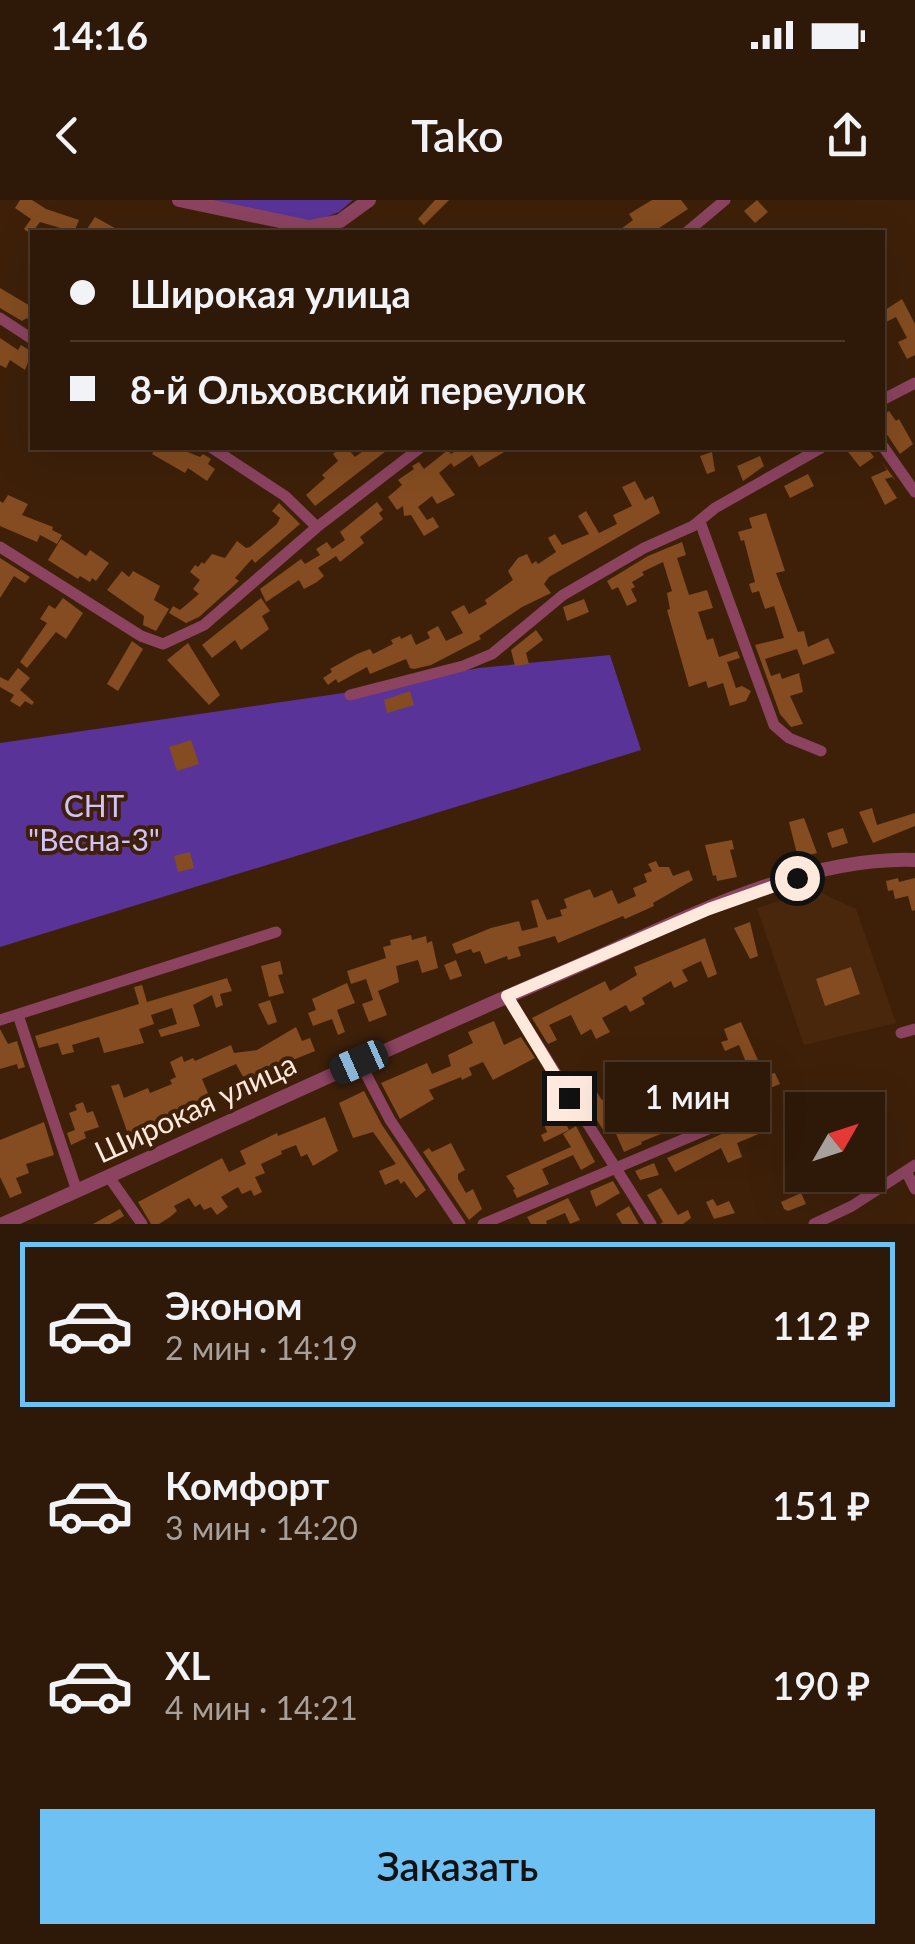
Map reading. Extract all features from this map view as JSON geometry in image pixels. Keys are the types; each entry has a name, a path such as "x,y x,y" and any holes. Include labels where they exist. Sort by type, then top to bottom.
{"street":[{"path":"179,200 311,230 340,221 369,200"},
{"path":"689,230 725,200"},
{"path":"0,318 30,338"},
{"path":"885,398 915,383"},
{"path":"885,449 915,492"},
{"path":"215,450 275,489 317,527"},
{"path":"0,548 141,636 163,644 204,626 317,527 417,450"},
{"path":"350,695 464,666 492,654 564,595 644,548 700,522 715,508 817,450"},
{"path":"700,522 774,725 789,738 821,750"},
{"name":"Широкая улица","path":"3,1224 507,996 752,892 856,863 915,860"},
{"path":"0,1020 276,932"},
{"path":"507,996 651,1224"},
{"path":"18,1015 78,1191"},
{"path":"901,1033 915,1029"},
{"path":"359,1062 390,1120 460,1224"},
{"path":"483,1224 765,1105"},
{"path":"814,1224 852,1206 910,1168 915,1189"},
{"path":"108,1177 142,1224"}],"shaded area":[{"path":"815,890 856,909 896,1023 804,1045 757,908"}],"green space":[{"path":"211,200 353,200 339,212 313,222"},
{"name":"СНТ \"Весна-3\"","path":"610,655 641,750 0,947 0,743 350,692 479,668"}],"building":[{"path":"20,200 32,200 79,220 75,230 40,222 30,233 24,229 31,219 15,208"},
{"path":"435,200 449,200 424,225 418,219"},
{"path":"652,200 681,200 688,209 656,230 620,230 633,220 629,214"},
{"path":"757,200 768,212 755,223 744,211"},
{"path":"95,217 118,230 89,230"},
{"path":"0,288 30,306 30,320 22,321 0,308"},
{"path":"902,299 915,324 915,355 907,359 898,342 907,338 896,317 885,322 885,310"},
{"path":"0,338 18,350 21,345 30,351 25,370 10,360 6,368 0,365"},
{"path":"889,411 896,421 899,419 913,444 900,454 885,432 885,414"},
{"path":"155,450 183,450 200,457 203,454 211,459 208,464 215,469 207,481 188,468 185,473 152,454"},
{"path":"349,450 355,457 364,450 387,450 315,506 306,495 338,461 333,454"},
{"path":"448,450 451,454 457,450 508,450 479,467 472,455 454,467 451,463 439,473 455,495 437,504 432,496 418,507 427,520 433,517 439,527 424,536 411,515 404,516 403,506 397,510 388,497 402,485 398,480 414,469 412,466 419,462 424,469"},
{"path":"847,450 869,450 874,457 860,467"},
{"path":"712,452 715,471 707,474 700,456"},
{"path":"760,456 764,466 743,481 737,466"},
{"path":"881,461 896,481 892,477 885,479 897,498 885,505 871,477 887,470"},
{"path":"808,474 814,486 790,498 784,486"},
{"path":"635,481 645,500 653,496 660,513 549,577 544,584 551,593 522,607 479,636 481,639 431,665 414,669 406,659 370,674 367,667 338,683 336,679 328,685 323,678 332,672 330,669 357,654 370,649 373,654 400,636 401,639 411,634 416,645 430,638 427,632 438,626 446,641 463,633 451,612 464,605 469,614 487,604 485,600 513,580 508,571 518,558 527,554 532,564 538,564 556,552 548,538 555,534 562,545 589,534 578,516 586,511 599,533 617,524 613,515 632,506 622,487"},
{"path":"8,495 28,504 22,515 53,527 62,535 57,544 40,535 37,542 0,526 0,501 3,503"},
{"path":"377,502 383,519 360,537 364,543 340,562 336,556 318,568 324,576 317,582 304,589 299,580 266,602 260,589 301,559 305,564 320,555 316,549 327,542 332,549 345,540 340,532"},
{"path":"279,503 300,524 255,563 252,559 235,578 239,581 199,617 186,623 169,613 173,606 180,610 199,594 193,589 200,580 190,572 195,565 204,564 212,554 225,558 237,541 250,547 277,524 280,518 272,511"},
{"path":"766,513 785,571 776,573 798,632 804,631 808,647 828,638 835,653 803,665 797,649 765,659 771,676 780,673 782,679 799,673 803,692 790,696 803,724 791,727 780,714 755,645 784,638 774,606 765,609 759,591 752,593 749,584 755,582 744,540 738,532 752,528 749,518"},
{"path":"61,539 86,556 90,550 109,563 96,581 80,576 78,579 48,560"},
{"path":"682,542 686,555 677,558 689,595 707,590 713,608 698,612 707,640 713,638 719,657 737,651 740,658 727,662 736,688 742,686 751,691 746,701 730,706 723,683 708,688 706,681 689,687 667,610 667,593 672,591 663,562 632,582 637,601 627,606 618,587 612,590 607,581 648,556"},
{"path":"0,558 30,577 25,583 14,576 0,598"},
{"path":"122,571 129,577 133,571 160,586 154,600 169,609 156,631 143,625 144,616 107,590"},
{"path":"63,598 83,613 66,639 56,632 27,668 20,662 47,623 40,619 49,605 55,609"},
{"path":"261,598 270,611 262,616 269,629 241,650 235,640 212,658 202,645"},
{"path":"584,599 589,612 567,621 563,607"},
{"path":"536,630 543,640 526,653 529,664 515,666 511,650"},
{"path":"132,641 143,649 118,691 107,684"},
{"path":"188,643 220,695 209,705 167,660"},
{"path":"18,668 30,678 20,690 34,702 32,705 25,701 20,707 10,701 14,695 0,687 0,677 8,681"},
{"path":"410,691 414,705 387,713 384,700"},
{"path":"191,740 199,764 177,771 169,747"},
{"path":"872,808 877,825 915,813 915,826 873,843 859,812"},
{"path":"804,818 817,853 798,858 789,822"},
{"path":"843,828 848,843 832,848 827,833"},
{"path":"732,840 734,849 730,850 737,877 717,881 705,845"},
{"path":"190,852 194,868 178,872 174,856"},
{"path":"656,861 659,867 669,867 673,876 689,870 693,880 653,903 654,906 625,919 623,916 558,943 555,936 518,947 521,956 508,960 507,956 485,964 480,951 473,953 471,949 456,954 452,944 491,928 519,921 522,931 538,927 531,901 538,899 547,920 562,916 560,910 567,908 564,899 590,889 594,898 612,890 618,904 636,896 633,888 647,882 644,874 652,871 648,864"},
{"path":"898,878 899,882 915,878 915,910 912,911 908,896 895,899 893,890 888,891 886,881"},
{"path":"750,922 758,956 750,959 734,928"},
{"path":"411,935 412,940 426,936 427,943 432,941 438,968 422,973 418,960 396,966 399,982 378,991 387,1015 369,1022 362,1004 373,1000 366,979 351,984 347,971 386,958 383,947 391,945 390,940"},
{"path":"705,938 717,974 708,978 701,961 682,970 688,981 674,988 671,981 642,998 645,1004 630,1012 626,1005 602,1018 610,1032 596,1039 591,1029 581,1035 571,1015 549,1025 557,1040 548,1044 532,1018 605,981 610,991 637,975 634,967"},
{"path":"456,960 462,976 450,980 444,965"},
{"path":"280,961 283,974 278,975 284,993 269,997 261,966"},
{"path":"851,967 860,994 825,1006 816,979"},
{"path":"227,978 232,991 220,994 223,1005 216,1008 212,995 193,1005 200,1026 161,1037 158,1030 177,1024 172,1008 151,1015 154,1024 139,1029 144,1043 104,1053 99,1037 72,1045 74,1052 62,1055 58,1043 39,1048 35,1036 139,1004 134,987 142,985 147,1002"},
{"path":"347,983 355,1003 337,1010 345,1032 338,1035 332,1019 313,1026 308,1013 316,1010 312,999"},
{"path":"270,1000 277,1022 268,1025 258,1004"},
{"path":"494,1021 504,1045 521,1037 535,1058 493,1080 483,1062 469,1068 472,1075 429,1090 434,1099 400,1119 381,1083 427,1063 432,1074 451,1066 448,1055 473,1043 468,1032"},
{"path":"741,1022 761,1067 767,1065 780,1084 755,1094 745,1080 752,1077 739,1045 725,1051 721,1042 728,1040 724,1029"},
{"path":"296,1027 302,1041 310,1038 315,1051 247,1084 236,1064 202,1079 211,1100 128,1134 111,1086 119,1084 124,1098 148,1088 150,1093 172,1084 170,1080 176,1077 170,1062 182,1056 184,1062 193,1058 195,1061 231,1045 234,1053 257,1050"},
{"path":"0,1029 8,1044 17,1041 25,1067 18,1069 17,1064 0,1069"},
{"path":"690,1078 694,1088 721,1081 733,1105 624,1152 613,1127 605,1133 580,1093 592,1085 602,1100 607,1097 617,1104 629,1124 655,1113 651,1104 685,1088 682,1081"},
{"path":"364,1091 426,1190 416,1198 404,1181 401,1184 398,1179 385,1185 379,1171 396,1164 373,1132 353,1138 339,1103"},
{"path":"561,1099 569,1112 562,1116 569,1130 544,1142 544,1124 553,1120 549,1106"},
{"path":"83,1102 87,1113 93,1111 99,1127 84,1132 86,1138 71,1145 67,1133 75,1130 69,1113"},
{"path":"325,1117 338,1151 313,1166 307,1154 301,1157 296,1145 281,1151 282,1154 261,1164 265,1173 255,1177 262,1192 254,1196 251,1190 242,1194 238,1187 221,1197 228,1207 217,1215 211,1207 195,1207 189,1198 174,1206 177,1211 170,1217 151,1224 138,1202 222,1158 229,1172 246,1164 240,1151"},
{"path":"763,1120 768,1130 737,1143 742,1157 728,1163 721,1148 675,1172 667,1158 749,1122 750,1125"},
{"path":"44,1122 54,1155 26,1164 29,1173 16,1178 22,1193 10,1198 0,1177 0,1140"},
{"path":"576,1126 595,1162 581,1170 573,1155 542,1169 549,1184 517,1198 506,1176 571,1147 563,1134"},
{"path":"451,1143 465,1170 458,1174 458,1179 466,1193 473,1189 482,1209 469,1220 423,1152"},
{"path":"654,1163 659,1175 640,1180 635,1171"},
{"path":"613,1181 620,1193 596,1207 590,1191"},
{"path":"661,1188 678,1215 688,1210 691,1218 683,1224 660,1224 663,1222 647,1195"},
{"path":"801,1193 806,1204 784,1209 781,1202"},
{"path":"568,1198 580,1220 570,1224 565,1213 546,1221 547,1224 531,1224 527,1217"},
{"path":"713,1199 717,1206 729,1201 735,1213 714,1219 706,1202"},
{"path":"629,1206 639,1224 622,1224 616,1214"},
{"path":"120,1209 124,1216 110,1224 93,1224"}],"route":[{"path":"569,1098 507,996 709,909 797,878"}]}
